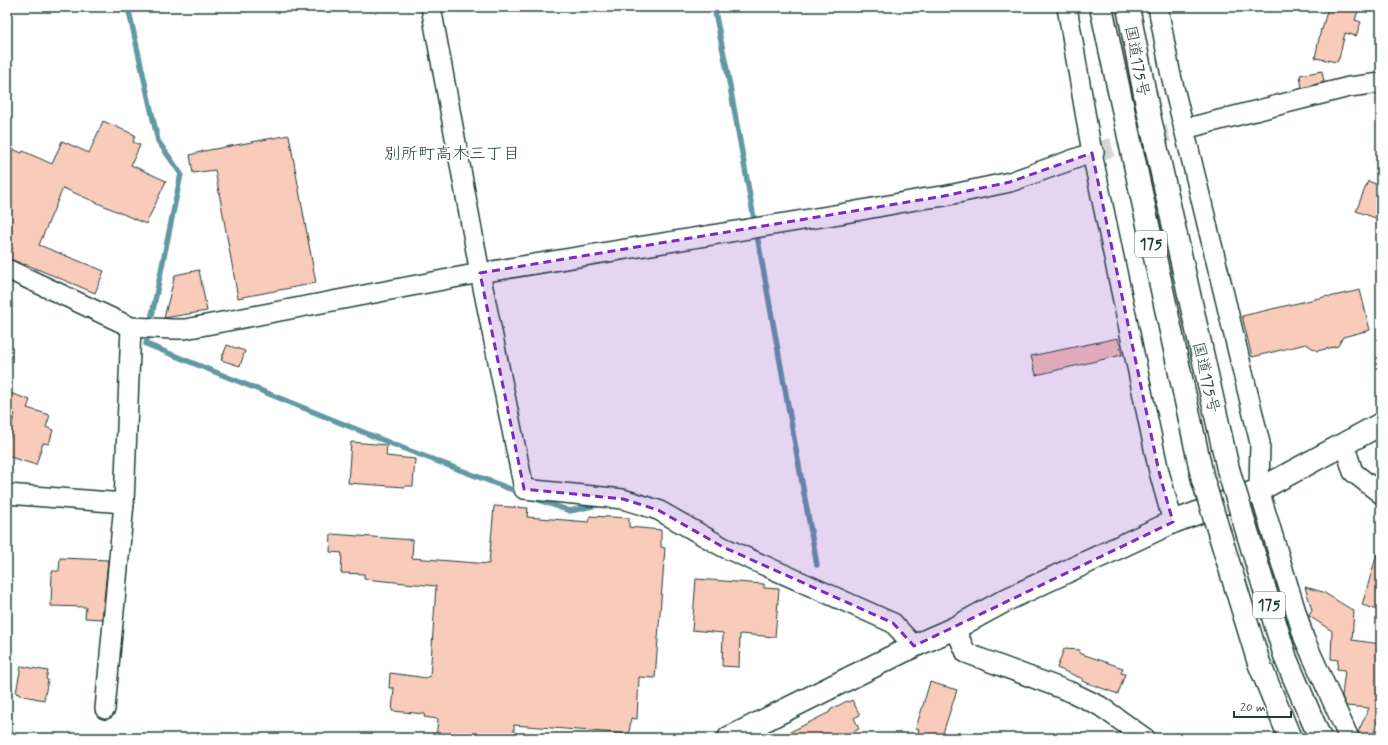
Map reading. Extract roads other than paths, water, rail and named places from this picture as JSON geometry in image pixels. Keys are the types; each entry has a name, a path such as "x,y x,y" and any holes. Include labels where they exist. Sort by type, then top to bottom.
{"main road":[{"name":"国道175号","path":"1101,7 1203,480 1259,663 1290,738"},
{"name":"国道175号","path":"1128,7 1148,110 1228,469 1286,659 1320,738"},
{"path":"729,738 914,646 955,628 1008,599 1173,522 1259,490 1381,424"}],"street":[{"path":"431,7 480,273 524,489 623,499 658,510 723,547 893,623 914,646"},
{"path":"1067,7 1093,153 1159,472 1173,522"},
{"path":"1158,7 1170,71 1260,443 1259,490 1304,638 1348,738"},
{"path":"1184,128 1349,87 1381,83"},
{"path":"7,269 131,327 185,329 480,273 840,214 921,198 944,196 1010,182 1093,153"},
{"path":"105,708 124,503 131,327"},
{"path":"1344,443 1352,472 1381,494"},
{"path":"7,494 124,503"},
{"path":"955,628 966,654 1071,692 1100,706 1145,738"}],"waterway":[{"path":"128,7 158,141 181,174 146,344 405,449 521,493"},
{"path":"714,7 727,70 817,565"},
{"path":"533,498 570,511 601,504"}],"tunnel":[{"path":"1094,152 1184,129"}],"district":[{"name":"別所町高木三丁目","path":"452,153"}]}
